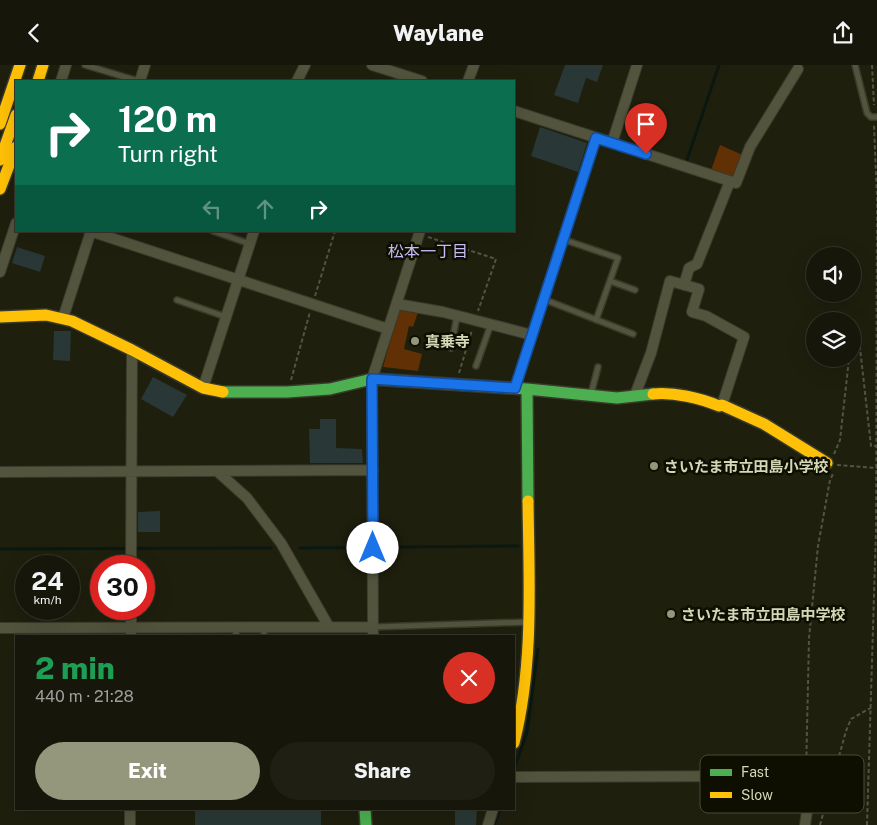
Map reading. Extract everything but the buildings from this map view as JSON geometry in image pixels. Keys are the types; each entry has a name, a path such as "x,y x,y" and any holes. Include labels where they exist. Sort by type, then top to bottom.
{"main road":[{"path":"0,97 10,65"},
{"path":"0,124 20,65"},
{"path":"27,80 32,65"},
{"path":"38,80 43,65"},
{"path":"0,160 15,118"},
{"path":"0,189 15,149"},
{"path":"0,317 46,315 63,318 90,329 203,388 222,392 287,392 330,389 372,379 521,388 617,398 662,393 705,400 719,406 722,405 764,424 832,465"},
{"path":"515,739 526,686 529,622 521,388"},
{"path":"365,810 366,825"}],"street":[{"path":"61,80 66,65"},
{"path":"139,80 145,65"},
{"path":"298,80 305,65"},
{"path":"372,65 419,80"},
{"path":"468,80 474,65"},
{"path":"612,143 637,65"},
{"path":"515,111 736,183 750,147 798,69"},
{"path":"521,388 532,335 596,138"},
{"path":"684,285 690,268 697,264 730,181"},
{"path":"0,272 15,226"},
{"path":"63,318 91,232"},
{"path":"94,232 388,329"},
{"path":"203,388 254,232"},
{"path":"0,627 131,632 264,632 329,627 373,632 372,379 420,233"},
{"path":"635,395 651,353 670,281 699,289 692,312 706,316 744,337 722,405"},
{"path":"397,304 458,316 532,335"},
{"path":"131,555 132,350"},
{"path":"0,472 373,469"},
{"path":"217,471 247,498 276,535 329,627"},
{"path":"516,777 700,776"},
{"path":"130,810 130,825"},
{"path":"488,825 493,810"}],"lane":[{"path":"85,65 136,80"},
{"path":"854,65 866,113 876,117"},
{"path":"216,232 250,244"},
{"path":"562,239 618,258 596,320"},
{"path":"610,281 635,290"},
{"path":"543,299 633,334"},
{"path":"177,300 227,317"},
{"path":"451,348 458,316"},
{"path":"476,366 490,324"},
{"path":"591,394 598,367"},
{"path":"373,632 529,622"}],"path":[{"path":"868,825 876,589 877,199 876,117 872,65"},
{"path":"420,233 496,259 455,385"},
{"path":"861,357 871,446 876,446"},
{"path":"807,755 809,638 818,546 832,460 840,440 848,367"},
{"path":"841,466 876,467"},
{"path":"838,755 851,719 872,707"}],"shaded area":[{"path":"720,145 745,156 735,181 710,173"},
{"path":"401,309 418,312 413,327 409,326 404,349 422,354 418,371 383,367 398,313"}],"waterway":[{"path":"686,163 719,65"},
{"path":"300,548 518,546"},
{"path":"0,549 271,548"},
{"path":"515,766 527,732 538,649"},
{"path":"494,825 500,810"}],"traffic: fast":[{"path":"223,392 287,392 330,389 372,379 527,389 617,398 653,394"},
{"path":"527,389 528,501"},
{"path":"365,810 366,825"}],"traffic: slow":[{"path":"0,124 20,65"},
{"path":"38,80 43,65"},
{"path":"0,160 15,118"},
{"path":"0,189 15,150"},
{"path":"0,317 46,315 72,321 132,350 203,388 223,392"},
{"path":"653,394 678,395 704,400 719,406 722,405 764,424 827,463"},
{"path":"515,738 525,683 529,623 528,501"}],"place":[{"name":"真乗寺","path":"415,341"},
{"name":"さいたま市立田島小学校","path":"654,466"},
{"name":"さいたま市立田島中学校","path":"671,614"}],"district":[{"name":"松本一丁目","path":"428,251"}],"route":[{"path":"373,548 372,379 515,388 596,138 646,154"}]}
